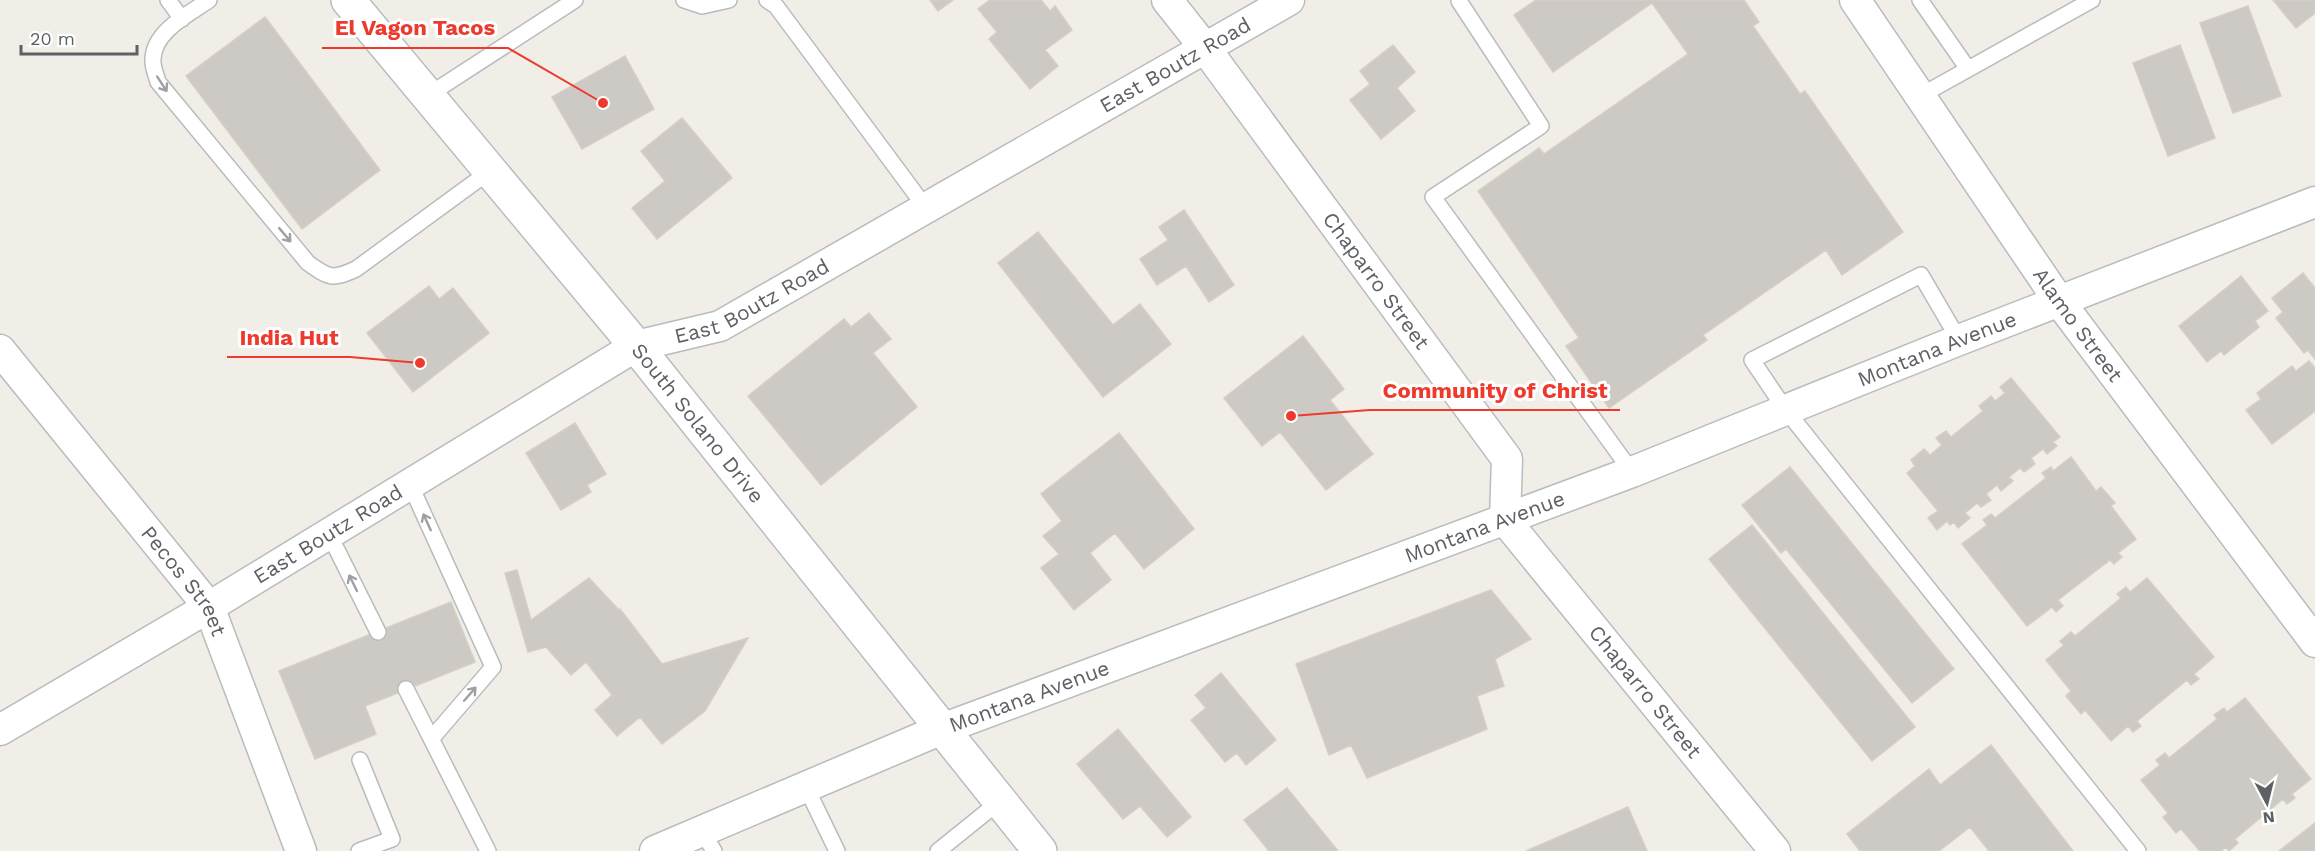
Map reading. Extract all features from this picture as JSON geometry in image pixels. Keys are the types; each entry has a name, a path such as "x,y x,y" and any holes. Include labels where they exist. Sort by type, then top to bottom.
{"street":[{"name":"South Solano Drive","path":"348,0 636,346 1040,851"},
{"name":"Chaparro Street","path":"1167,0 1507,459 1505,520 1775,851"},
{"name":"East Boutz Road","path":"0,730 209,607 636,346 720,326 1289,0"},
{"name":"Alamo Street","path":"1855,0 2059,301 2315,642"},
{"name":"Montana Avenue","path":"655,851 708,841 806,787 942,729 1632,472 1959,340 2315,202"},
{"name":"Pecos Street","path":"0,350 209,607 300,851"}],"lane":[{"path":"168,0 182,19"},
{"path":"209,0 169,28 154,47 152,62 158,82 308,263 325,276 338,277 356,269 490,171"},
{"path":"428,96 575,0"},
{"path":"684,0 702,6 729,0"},
{"path":"767,0 776,6 926,208"},
{"path":"1460,0 1541,126 1433,197 1632,472"},
{"path":"1920,0 1968,69"},
{"path":"1920,96 2092,0"},
{"path":"1959,340 1921,275 1752,360 1785,410 2138,851"},
{"path":"410,484 493,667 432,738"},
{"path":"329,534 378,632"},
{"path":"406,689 488,851"},
{"path":"359,851 392,839 360,759"},
{"path":"806,787 837,851"},
{"path":"938,851 1000,801"}],"building":[{"path":"930,0 953,0 938,11"},
{"path":"990,0 1041,0 1050,11 1055,6 1072,30 1045,50 1058,66 1030,89 989,39 997,32 978,9"},
{"path":"1536,0 1744,0 1759,22 1753,26 1800,94 1805,91 1903,232 1842,275 1826,250 1703,335 1707,340 1609,408 1566,346 1579,338 1478,191 1539,148 1544,154 1688,54 1652,3 1553,72 1514,15"},
{"path":"2273,0 2315,0 2315,13 2296,28"},
{"path":"2248,6 2281,96 2233,113 2200,23"},
{"path":"265,17 380,170 302,229 186,76"},
{"path":"1393,45 1415,72 1397,88 1415,111 1381,139 1350,100 1370,84 1360,71"},
{"path":"2180,45 2215,138 2168,156 2133,63"},
{"path":"625,56 654,109 582,149 552,97"},
{"path":"682,118 732,178 657,239 632,208 665,181 641,151"},
{"path":"1184,210 1234,285 1209,302 1186,266 1157,285 1140,259 1168,240 1159,227"},
{"path":"1038,232 1113,325 1140,304 1171,344 1103,397 998,263"},
{"path":"2303,273 2315,288 2315,359 2308,350 2304,353 2276,318 2283,312 2272,298"},
{"path":"2241,276 2268,311 2255,321 2259,327 2224,355 2221,351 2207,362 2179,326"},
{"path":"429,286 439,299 453,288 489,333 413,392 367,333"},
{"path":"869,313 891,339 873,353 917,407 821,485 748,396 844,319 851,327"},
{"path":"1303,336 1344,389 1330,400 1373,454 1326,490 1280,432 1262,446 1224,398"},
{"path":"2309,361 2315,368 2315,411 2272,444 2246,410 2261,399 2257,393 2292,366 2296,371"},
{"path":"2011,378 2060,437 2053,442 2057,446 2047,454 2043,449 2031,458 2035,464 2024,472 2020,468 2009,477 2013,481 2001,491 1997,485 1986,494 1991,500 1981,507 1977,503 1965,513 1970,518 1958,528 1954,522 1950,525 1947,521 1937,530 1928,518 1938,511 1907,473 1915,466 1911,460 1924,449 1930,455 1942,445 1936,438 1946,431 1951,437 1983,411 1979,406 1991,396 1995,401 2005,393 2000,387"},
{"path":"575,423 606,474 587,485 591,492 561,510 526,453"},
{"path":"1119,433 1194,529 1144,569 1115,533 1090,553 1111,580 1074,610 1041,568 1059,554 1043,536 1062,521 1041,494"},
{"path":"2071,457 2096,491 2101,487 2115,503 2111,506 2136,539 2118,553 2122,557 2114,564 2110,560 2058,600 2063,606 2056,612 2052,607 2027,626 1962,544 1987,525 1983,520 1991,514 1995,518 2046,478 2042,473 2051,467 2053,471"},
{"path":"1790,467 1954,669 1912,703 1786,549 1781,553 1742,505"},
{"path":"1752,525 1915,727 1872,761 1709,559"},
{"path":"517,570 531,620 589,578 620,609 662,664 748,638 705,711 662,744 640,717 617,736 595,710 612,695 586,662 571,675 546,647 528,652 505,573"},
{"path":"2147,578 2214,657 2194,674 2199,679 2191,685 2187,680 2137,721 2141,726 2133,732 2128,726 2111,741 2085,710 2081,714 2066,696 2071,691 2046,660 2064,645 2060,641 2071,632 2075,636 2121,598 2117,594 2126,587 2130,592"},
{"path":"1491,590 1531,639 1495,659 1504,686 1477,696 1487,729 1367,778 1351,745 1329,755 1296,664"},
{"path":"451,602 475,662 365,706 376,734 315,759 279,671"},
{"path":"1221,673 1276,740 1246,765 1237,753 1225,762 1191,720 1206,708 1195,695"},
{"path":"2245,698 2311,779 2292,794 2295,798 2287,804 2283,799 2235,839 2238,843 2229,851 2226,847 2221,851 2200,851 2181,829 2176,833 2163,817 2168,813 2141,780 2160,765 2156,760 2165,753 2169,758 2217,719 2214,715 2224,708 2227,712"},
{"path":"1118,729 1191,817 1167,837 1140,806 1123,819 1077,764"},
{"path":"1991,745 2073,851 1989,851 1970,827 1939,851 1860,851 1847,834 1929,769 1940,785"},
{"path":"1287,788 1338,851 1269,851 1244,820"},
{"path":"1628,807 1647,851 1526,851"},
{"path":"2315,823 2315,851 2279,851"}],"place":[{"name":"El Vagon Tacos","path":"603,103"},
{"name":"India Hut","path":"420,363"},
{"name":"Community of Christ","path":"1291,416"}]}
